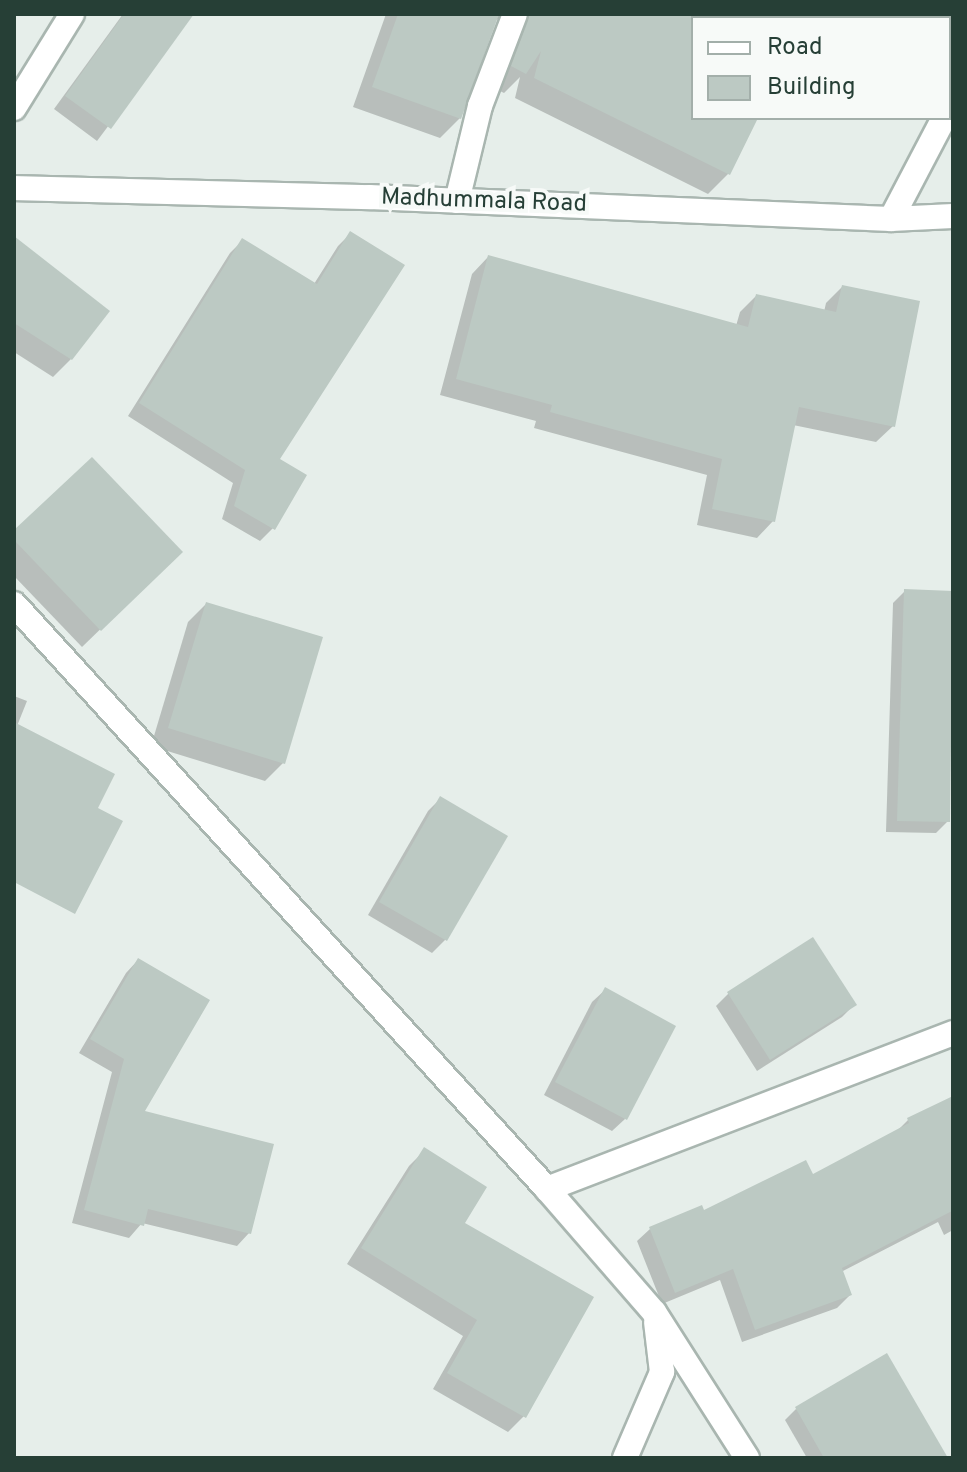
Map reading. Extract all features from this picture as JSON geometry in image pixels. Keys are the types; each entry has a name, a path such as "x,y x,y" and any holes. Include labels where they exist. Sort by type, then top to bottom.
{"street":[{"path":"14,108 72,14"},
{"path":"457,201 480,106 515,14"},
{"path":"891,219 943,120"},
{"name":"Madhummala Road","path":"14,188 457,201 891,219 953,216"},
{"path":"14,604 547,1189 654,1312 747,1458"},
{"path":"547,1189 953,1033"},
{"path":"625,1458 662,1372 654,1312"}],"building":[{"path":"124,14 194,14 111,129 65,96"},
{"path":"398,14 499,14 461,119 372,87"},
{"path":"530,14 693,14 691,120 757,120 730,175 534,78 541,51 526,74 511,66"},
{"path":"350,231 405,265 280,459 307,475 275,530 234,506 245,470 139,403 242,238 317,284"},
{"path":"14,236 110,311 72,360 14,323"},
{"path":"488,255 748,327 756,294 836,312 842,285 920,301 895,427 799,407 775,522 712,509 722,459 550,412 552,405 456,379"},
{"path":"92,457 183,552 101,631 14,540 14,530"},
{"path":"904,589 953,591 950,822 897,821"},
{"path":"206,602 323,637 285,764 168,728"},
{"path":"14,722 115,774 98,808 123,821 75,914 14,882"},
{"path":"440,796 508,836 447,941 379,902"},
{"path":"813,937 857,1005 770,1060 727,992"},
{"path":"138,958 210,1000 145,1111 274,1144 251,1234 148,1209 144,1226 84,1210 124,1059 90,1039"},
{"path":"605,987 676,1026 627,1120 555,1082"},
{"path":"953,1096 953,1214 952,1211 842,1268 852,1295 755,1330 733,1269 675,1293 649,1227 702,1205 704,1210 806,1160 813,1174 909,1123 907,1118"},
{"path":"424,1147 487,1187 465,1223 594,1297 526,1418 447,1373 477,1320 361,1248"},
{"path":"887,1353 948,1458 824,1458 795,1407"}]}
